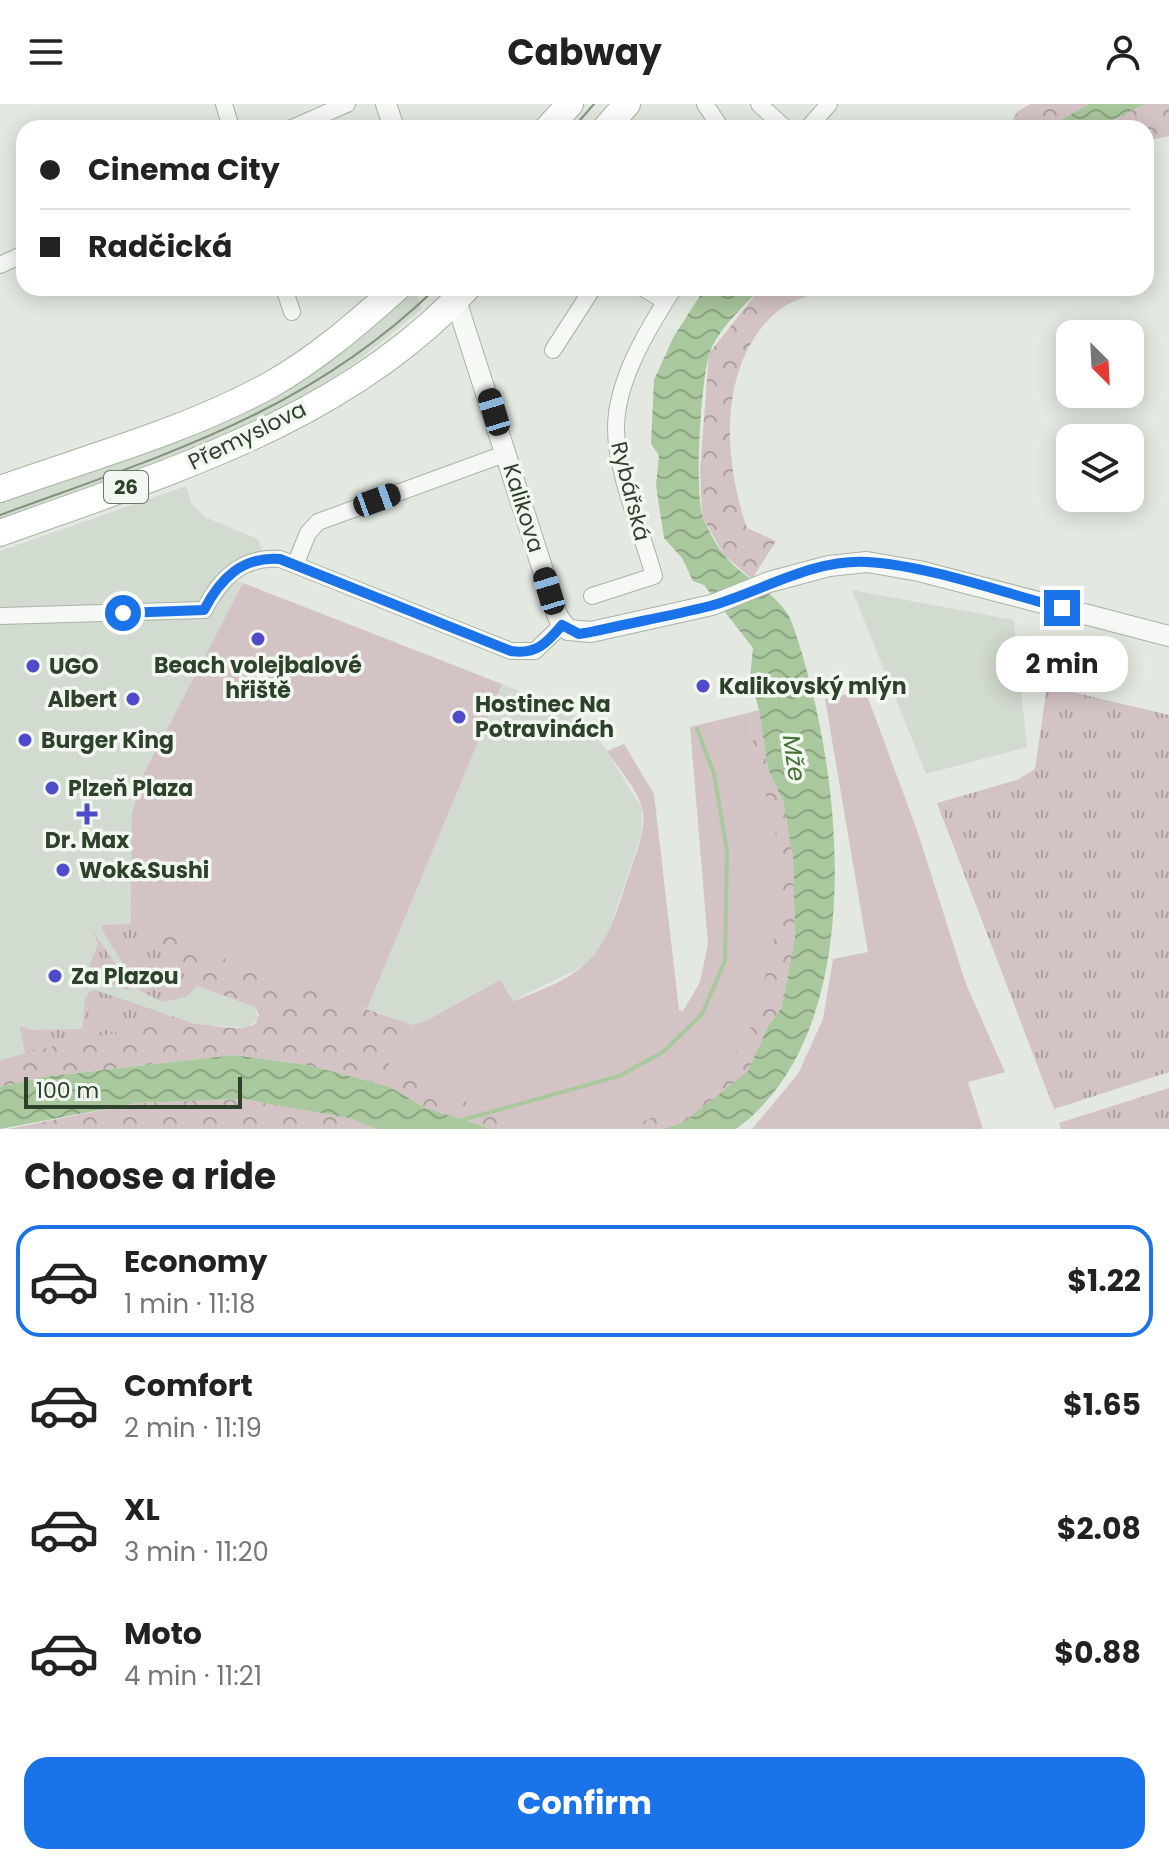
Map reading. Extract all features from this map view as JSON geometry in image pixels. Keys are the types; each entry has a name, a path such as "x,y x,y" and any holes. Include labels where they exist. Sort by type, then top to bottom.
{"main road":[{"path":"555,120 570,104"},
{"path":"613,120 627,104"},
{"name":"Přemyslova","path":"0,489 220,410 272,383 309,358 357,324 388,296"},
{"name":"Přemyslova","path":"0,533 250,439 373,367 453,296"}],"street":[{"path":"310,120 347,104"},
{"path":"759,104 776,120"},
{"path":"815,120 829,104"},
{"path":"287,296 292,312"},
{"name":"Kalikova","path":"459,296 562,625"},
{"path":"553,350 588,296"},
{"name":"Rybářská","path":"592,596 654,576 622,466 616,428 623,391 635,357 669,296"},
{"path":"295,565 308,533 318,522 507,453"},
{"path":"0,616 204,610 218,585 246,563 264,558 295,565 511,651 535,651 562,625 579,634 591,632 712,605 769,582 829,566 867,562 919,571 1169,636"}],"shaded area":[{"path":"409,296 417,296 422,309 355,363 290,405 226,438 0,522 0,500 341,351"},
{"path":"186,486 192,504 205,517 258,539 264,558 229,577 243,583 143,775 132,814 131,924 255,1007 258,1019 248,1028 195,1024 43,1049 0,1060 0,551"},
{"path":"852,590 1014,620 1027,747 926,774"},
{"path":"502,684 588,721 642,808 641,836 603,948 586,965 512,1001 413,1025 367,1009"}],"green space":[{"path":"1030,104 1089,104 1062,120 1012,120 1017,112"},
{"path":"1146,104 1169,104 1169,136 1154,139 1154,120 1113,120"},
{"path":"755,296 808,296 779,310 759,331 744,356 735,383 730,443 739,501 747,528 776,541 752,579 724,555 702,516 700,470 709,353"},
{"path":"243,583 502,684 367,1009 249,971 162,928 131,924 132,814 143,775"},
{"path":"1047,686 1169,715 1169,1072 1054,1109 937,803 1017,780 1035,769"},
{"path":"865,690 917,830 966,984 1005,1072 968,1082 983,1129 752,1129 798,1074 823,1019 833,959 868,952 825,699"},
{"path":"759,710 768,769 783,801 793,857 795,937 782,1007 767,1028 748,1071 718,1098 684,1122 662,1129 626,1129 711,1090 755,754 748,713"},
{"path":"748,713 778,843 781,909 755,1021 711,1090 626,1129 532,1129 387,1068 413,1025 428,1020 500,980 513,1001 542,990 581,967 605,939 642,831 640,801 607,751 624,744 654,794 679,1010 683,1011 700,982 708,944 690,727"},
{"path":"143,775 357,1006 413,1025 387,1068 532,1129 491,1129 424,1107 390,1087 307,1065 233,1055 43,1077 0,1087 0,1060 15,1056 150,1027 196,1024 243,1028 256,1023 259,1015 255,1007 197,986 131,924 132,814"},
{"path":"131,924 197,986 186,997 163,1002 140,991 101,928 103,925"},
{"path":"90,927 130,986 128,990 86,976 98,943"},
{"path":"95,990 195,1024 114,1034 25,1054 20,1026 32,1030 82,1029 85,999 89,992"},
{"path":"1169,1088 1169,1129 1061,1129 1059,1123"},
{"path":"242,1099 349,1118 377,1129 8,1129 137,1103"}],"water":[{"path":"1089,104 1146,104 1113,120 1062,120"},
{"name":"Mže","path":"700,296 753,296 724,328 709,355 700,437 700,505 703,518 724,555 779,603 792,623 810,681 824,747 833,818 834,891 828,961 810,1027 780,1084 736,1129 662,1129 684,1122 748,1071 767,1028 782,1007 795,937 793,857 783,801 768,769 759,710 750,678 753,648 704,585 693,581 682,558 664,538 656,485 659,455 651,444 654,380 674,336"},
{"path":"233,1055 307,1065 390,1087 424,1107 491,1129 377,1129 349,1118 242,1099 137,1103 0,1129 0,1087 43,1077"}],"waterway":[{"path":"459,1121 619,1076 663,1052 702,1014 725,961 727,851 714,774 697,729"}],"tram line":[{"path":"580,120 594,104"},
{"path":"0,515 176,450 285,399 337,368 427,296"}],"place":[{"name":"Beach volejbalové hřiště","path":"258,639"},
{"name":"UGO","path":"33,666"},
{"name":"Kalikovský mlýn","path":"703,686"},
{"name":"Albert","path":"133,699"},
{"name":"Hostinec Na Potravinách","path":"459,717"},
{"name":"Burger King","path":"25,740"},
{"name":"Plzeň Plaza","path":"52,788"},
{"name":"Dr. Max","path":"87,814"},
{"name":"Wok&Sushi","path":"63,870"},
{"name":"Za Plazou","path":"55,976"}],"route":[{"path":"123,613 204,610 218,585 246,563 264,558 280,559 511,651 523,653 544,646 562,625 579,634 591,632 712,605 769,582 829,566 867,562 919,571 1062,608"}]}
